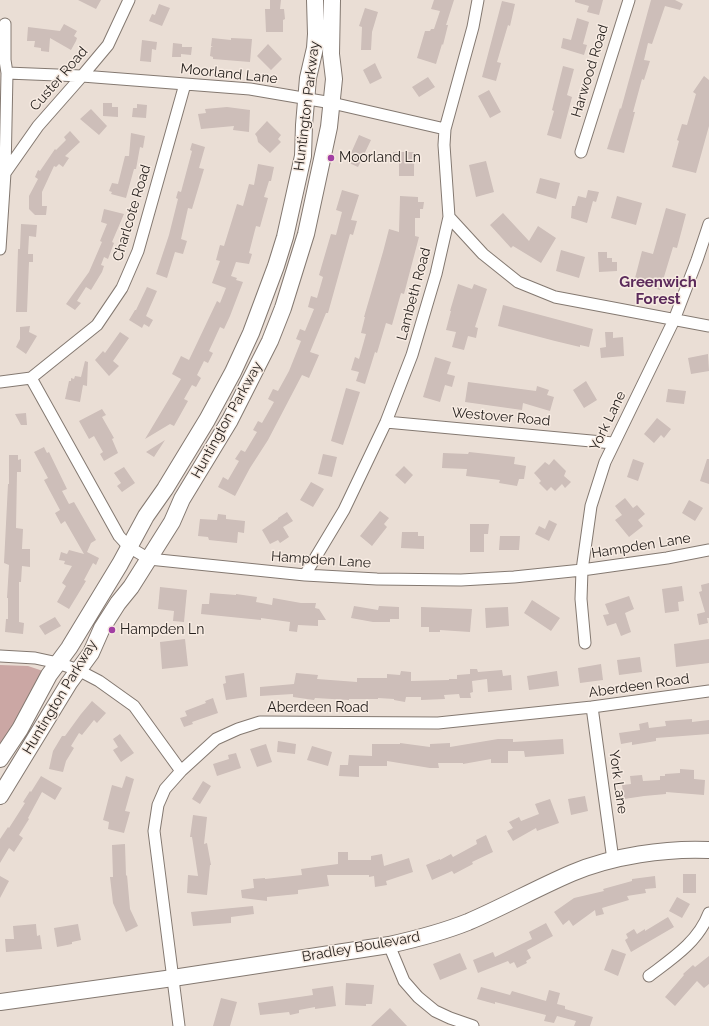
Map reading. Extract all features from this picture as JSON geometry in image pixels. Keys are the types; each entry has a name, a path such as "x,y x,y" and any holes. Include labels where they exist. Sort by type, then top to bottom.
{"street":[{"name":"Custer Road","path":"4,173 38,126 108,45 129,0"},
{"name":"Huntington Parkway","path":"0,759 20,728 49,675 69,648 146,516 166,489 207,420 233,372 251,333 276,266 293,203 303,156 308,78 315,48 315,0"},
{"name":"Huntington Parkway","path":"0,796 78,670 91,653 100,632 118,603 131,587 172,522 178,506 230,420 270,341 294,275 306,234 330,127 334,79 331,54 332,0"},
{"name":"Lambeth Road","path":"305,575 344,510 386,422 412,355 436,274 449,217 444,145 445,129 473,27 478,0"},
{"name":"Harwood Road","path":"581,152 629,0"},
{"path":"0,249 7,74 5,60 5,24"},
{"name":"Moorland Lane","path":"7,74 82,76 250,88 332,103 445,129"},
{"name":"Charlcote Road","path":"31,378 97,325 122,288 138,251 185,84"},
{"path":"449,217 483,254 518,282 555,297 709,326"},
{"name":"York Lane","path":"585,643 581,598 582,570 591,506 605,462 674,320 709,224"},
{"path":"0,382 31,378"},
{"name":"Hampden Lane","path":"31,378 119,536 129,547 149,559 305,575 377,579 461,580 514,577 582,570 667,558 709,550"},
{"name":"Westover Road","path":"386,422 614,443"},
{"path":"0,656 35,658 58,663 78,670 99,681 134,706 181,771"},
{"name":"Aberdeen Road","path":"179,1026 154,831 158,805 165,789 181,771 216,739 238,729 260,722 438,724 592,707 709,691"},
{"name":"York Lane","path":"592,707 614,860"},
{"name":"Bradley Boulevard","path":"0,1002 173,978 389,945 417,939 467,922 574,872 614,860 662,851 692,849 709,850"},
{"path":"649,976 686,948 696,937 709,913"},
{"path":"389,945 404,981 418,997 435,1011 473,1026"}],"shaded area":[{"path":"0,665 28,666 43,671 0,748"}],"building":[{"path":"78,0 101,0 96,9"},
{"path":"270,0 281,0 280,9 284,9 285,19 283,20 283,32 266,32 265,9 270,9"},
{"path":"434,0 454,0 446,25 448,25 443,45 442,44 436,64 417,58 425,31 434,29 440,11 431,9"},
{"path":"575,0 603,0 599,15 587,12 589,6 575,2"},
{"path":"651,0 675,0 683,4 680,10 665,6 652,44 648,43 644,60 650,61 644,80 642,79 624,153 607,149 620,108 621,109"},
{"path":"502,1 515,4 510,26 508,25 497,62 501,63 496,81 482,77"},
{"path":"159,4 170,8 162,26 149,21 152,14 155,15"},
{"path":"365,8 378,12 372,32 371,50 361,50 362,27 359,26"},
{"path":"577,18 589,22 583,44 587,45 584,55 561,48 563,38 571,40"},
{"path":"64,24 77,31 74,36 77,38 71,50 50,38 49,52 41,51 41,48 34,47 35,41 27,41 28,27 60,31"},
{"path":"212,38 231,40 231,38 252,39 250,62 213,59 213,57 210,56 211,47 213,47 211,46"},
{"path":"142,40 157,42 156,50 152,49 151,62 140,61"},
{"path":"173,43 182,44 182,47 192,47 191,55 181,54 181,57 172,57"},
{"path":"268,44 282,59 271,70 257,56"},
{"path":"375,63 382,78 370,84 363,70"},
{"path":"563,66 574,69 567,95 572,97 561,139 547,135 554,111 552,110"},
{"path":"704,76 709,80 709,126 696,173 672,167 679,141 677,140 682,124 687,125 696,94 693,92"},
{"path":"428,77 435,87 419,97 412,87"},
{"path":"489,90 501,112 490,118 478,96"},
{"path":"103,103 112,103 112,107 118,107 118,117 103,116"},
{"path":"137,104 147,105 146,118 132,117 133,108 137,108"},
{"path":"227,107 250,110 249,132 233,130 234,126 201,129 198,114 206,113 205,109"},
{"path":"91,109 107,126 99,135 80,119"},
{"path":"267,121 281,135 278,139 281,142 270,153 258,142 255,134"},
{"path":"70,131 80,142 65,156 69,158 63,167 59,164 56,167 54,166 42,192 42,206 47,206 46,215 35,215 29,209 29,196 38,179 35,177 38,170 40,171 55,149 56,150 66,140 64,137"},
{"path":"131,133 145,136 143,148 140,147 136,169 134,169 126,198 111,194 112,192 109,191 112,183 118,184 125,156 129,156"},
{"path":"359,135 371,140 358,167 347,162"},
{"path":"192,143 205,147 199,168 204,169 192,209 188,208 181,239 187,241 183,254 175,252 167,278 156,274 169,235 178,199 176,198 178,191 181,192 192,151 190,150"},
{"path":"393,152 414,152 414,176 399,176 399,162 393,162"},
{"path":"486,161 494,192 476,197 469,165"},
{"path":"258,164 274,167 271,181 269,181 264,197 268,198 260,227 256,226 249,253 252,254 249,264 236,262 231,276 237,278 236,280 243,282 230,316 224,329 220,327 209,351 213,353 208,363 204,361 197,375 201,378 196,387 192,385 184,399 188,401 174,426 170,424 145,439 181,379 172,374 181,356 189,360 217,301 220,303 226,288 212,283 220,261 216,260 220,245 224,246 237,204 243,206 249,184 254,185"},
{"path":"540,178 560,183 556,199 536,193"},
{"path":"342,190 359,195 351,220 357,221 353,235 350,234 328,313 326,313 310,352 319,355 309,378 302,375 268,440 250,468 235,496 218,487 223,477 228,480 239,461 235,459 241,450 245,452 257,432 253,430 258,421 262,423 274,402 268,399 273,389 278,391 289,371 301,341 296,339 300,329 305,331 314,309 308,307 311,296 317,298 323,277 319,275 331,234 336,235 342,212 336,210"},
{"path":"588,190 599,192 596,202 593,201 587,223 571,218 572,206 575,206 578,196 586,198"},
{"path":"400,196 418,197 418,202 424,202 423,209 420,209 420,218 415,218 415,236 419,237 404,294 401,293 392,325 386,323 377,353 375,352 365,384 356,381 359,372 351,370 355,357 359,359 366,334 361,333 364,317 389,229 399,232"},
{"path":"617,196 642,203 636,225 611,218"},
{"path":"666,208 686,214 677,248 673,247 660,290 634,282 642,251 653,254"},
{"path":"104,209 124,214 112,242 114,243 108,259 104,257 101,265 104,266 102,272 91,290 86,287 77,301 81,303 75,310 66,304 89,272 102,242 100,241 107,224 101,222"},
{"path":"503,213 529,241 538,226 556,238 541,263 513,246 511,248 490,225"},
{"path":"21,224 37,225 36,237 29,236 28,254 33,254 33,262 29,262 27,312 16,312 18,249 20,249"},
{"path":"561,250 585,257 579,278 556,271"},
{"path":"598,252 607,252 607,258 612,258 612,262 617,262 617,271 599,272"},
{"path":"458,284 472,289 474,284 487,289 475,327 478,328 476,338 468,336 464,350 452,347 456,332 446,330"},
{"path":"147,287 157,291 146,316 153,320 149,327 144,324 142,328 129,320 136,310"},
{"path":"503,305 593,329 589,347 580,345 580,347 498,326"},
{"path":"30,326 29,332 37,336 26,354 16,347 20,339 20,327"},
{"path":"120,332 129,338 113,361 119,366 109,376 95,360 103,351 105,353"},
{"path":"605,332 613,332 613,338 623,337 624,356 601,358 600,348 606,347"},
{"path":"708,354 709,371 691,374 688,358"},
{"path":"435,357 451,362 447,374 455,376 452,387 445,385 440,402 423,397"},
{"path":"85,361 88,362 87,386 83,385 80,402 65,399 69,381 71,381 71,378 74,379 75,376 81,377"},
{"path":"586,381 597,400 584,408 573,390"},
{"path":"468,382 536,391 537,386 549,390 547,395 554,397 550,411 523,403 522,410 465,402"},
{"path":"346,388 360,392 343,445 331,441"},
{"path":"668,389 686,391 684,404 666,402"},
{"path":"102,409 106,415 102,417 114,438 112,439 118,453 104,461 100,454 103,452 94,436 89,439 79,421"},
{"path":"26,413 27,425 21,425 15,414"},
{"path":"657,418 671,429 664,438 661,435 654,443 644,434"},
{"path":"165,440 154,457 146,452"},
{"path":"44,447 47,453 49,452 67,489 62,491 69,504 74,502 96,540 91,543 87,552 99,558 96,565 93,563 84,580 86,581 69,609 57,602 66,586 62,583 72,566 64,564 65,561 59,560 61,552 67,554 69,550 84,554 65,521 61,524 55,513 60,510 44,480 48,478 34,452"},
{"path":"469,452 515,457 514,464 526,466 524,479 519,479 517,486 499,483 500,480 466,476 467,469 442,468 443,453 468,454"},
{"path":"323,454 337,457 332,477 318,474"},
{"path":"9,455 18,455 18,460 21,459 21,472 17,472 16,528 23,529 22,549 30,549 30,567 22,566 21,582 19,582 19,622 24,623 23,634 5,632 6,619 8,619 7,598 9,565 4,563 9,484"},
{"path":"554,459 566,471 564,476 571,482 565,488 562,484 555,491 551,487 547,491 539,483 541,481 534,473 545,462 549,465"},
{"path":"633,459 644,463 638,481 627,477"},
{"path":"707,459 709,459 709,484 700,481"},
{"path":"404,466 413,475 405,484 395,475"},
{"path":"124,467 135,483 122,492 117,486 121,483 114,473"},
{"path":"311,482 324,489 313,507 300,500"},
{"path":"625,498 633,508 637,505 645,514 638,520 643,526 629,537 615,520 622,515 615,506"},
{"path":"689,500 703,508 695,521 682,513"},
{"path":"380,511 389,518 384,524 387,527 372,546 360,536"},
{"path":"287,512 293,521 283,527 289,537 280,543 278,540 270,544 262,530"},
{"path":"218,514 226,515 226,519 245,521 244,533 238,532 237,543 209,540 208,537 198,536 200,519 217,520"},
{"path":"549,520 557,524 549,541 535,534 539,526 545,529"},
{"path":"470,524 489,524 488,534 484,534 484,552 470,552"},
{"path":"402,532 418,532 418,536 424,536 424,549 401,548"},
{"path":"500,536 520,536 519,550 499,550"},
{"path":"709,583 708,623 699,625 697,614 705,612 699,592 702,591 701,585"},
{"path":"682,586 684,601 678,602 679,611 665,613 662,589"},
{"path":"160,587 187,590 184,622 173,621 174,611 158,609"},
{"path":"210,593 236,594 257,597 256,602 272,605 273,598 301,603 316,603 315,608 319,609 326,620 318,620 318,626 298,625 297,632 289,631 290,622 261,618 261,620 201,614 202,604 209,604"},
{"path":"629,596 634,609 625,613 631,632 621,636 616,623 607,626 603,615 609,614 605,604"},
{"path":"532,600 560,618 551,631 524,613"},
{"path":"354,606 378,610 379,606 399,607 399,619 390,619 390,622 373,622 351,618"},
{"path":"421,607 472,609 470,632 440,630 440,632 429,632 429,627 421,627"},
{"path":"508,607 509,626 486,628 485,608"},
{"path":"55,617 61,626 45,635 39,626"},
{"path":"185,639 188,666 162,669 160,642"},
{"path":"709,639 709,663 676,667 674,644"},
{"path":"640,657 642,672 619,675 617,660"},
{"path":"601,664 603,680 580,683 578,668"},
{"path":"470,669 477,669 478,672 502,670 503,676 511,675 512,690 488,692 487,679 472,681 473,692 470,693 471,698 460,698 459,694 444,695 445,699 421,700 421,697 406,697 405,702 394,699 378,698 349,700 315,698 314,700 293,697 293,694 260,696 260,687 294,684 296,673 318,675 317,679 357,682 357,678 387,678 387,674 400,675 401,671 411,672 411,681 457,679 457,675 470,674"},
{"path":"557,671 559,686 529,690 527,676"},
{"path":"244,673 247,697 226,700 223,684 226,683 225,676"},
{"path":"213,698 218,713 192,722 193,724 184,727 180,718 187,716 185,711 206,703 205,701"},
{"path":"92,701 106,713 97,723 94,720 82,735 79,733 71,746 74,748 66,761 63,772 49,769 53,751 62,736 65,736"},
{"path":"692,719 692,722 709,720 709,734 656,738 656,741 632,745 632,742 621,744 619,733 640,730 639,724 648,722 649,728 666,726 665,721"},
{"path":"120,734 134,753 121,762 113,750 118,747 113,739"},
{"path":"498,739 513,739 513,742 563,739 564,754 525,757 524,751 508,751 508,763 491,763 491,759 463,764 438,763 439,768 430,768 387,761 387,766 359,766 359,777 339,776 340,765 348,765 349,755 372,756 372,744 400,743 430,747 430,744 450,743 450,747"},
{"path":"278,741 296,744 295,754 277,752"},
{"path":"266,744 272,762 257,767 250,749"},
{"path":"312,746 332,752 328,766 307,760"},
{"path":"236,753 241,768 217,776 213,764 229,759 228,755"},
{"path":"680,769 694,770 694,779 705,780 704,795 666,792 666,794 624,799 622,785 631,784 630,776 642,775 643,781 660,780 660,776 665,776 665,774 680,773"},
{"path":"41,776 62,788 55,800 42,792 28,818 29,819 19,835 23,838 14,852 9,848 0,863 0,839 8,827 9,828 25,803 23,802"},
{"path":"126,776 134,779 125,811 130,812 124,833 108,829 109,822 103,820 112,785 122,788"},
{"path":"203,781 211,786 200,804 192,799"},
{"path":"585,796 588,811 571,815 568,799"},
{"path":"550,799 559,823 537,831 536,828 513,841 507,831 513,828 509,822 519,817 521,821 539,814 535,804"},
{"path":"193,815 207,817 204,844 207,843 211,865 207,895 187,893 188,875 198,876 192,837 190,837"},
{"path":"486,835 493,852 472,862 473,864 454,874 452,871 432,880 426,865 451,854 453,857 477,844 476,840"},
{"path":"125,844 126,876 127,875 130,909 138,926 126,932 113,903 110,877 113,877 112,845"},
{"path":"338,852 348,852 348,860 371,860 371,856 382,854 384,866 409,858 413,872 386,881 387,885 375,887 374,876 327,875 329,886 298,890 298,894 267,897 267,901 242,898 241,890 254,888 253,879 302,875 301,869 338,864"},
{"path":"683,874 696,874 696,893 683,893"},
{"path":"0,876 9,881 0,898"},
{"path":"655,876 656,888 645,889 646,893 627,896 629,900 602,908 604,914 596,916 595,910 573,926 569,920 563,925 554,912 574,898 604,891 603,889 632,881 632,879"},
{"path":"677,897 690,904 682,918 669,911"},
{"path":"253,906 254,914 231,917 231,923 193,926 191,912"},
{"path":"668,917 674,927 631,952 625,940 628,938 626,934 634,929 637,934 645,929 645,931"},
{"path":"546,923 553,936 527,950 531,958 526,961 527,963 517,968 514,962 510,964 508,961 478,973 473,960 493,952 495,957 532,939 529,932"},
{"path":"36,924 37,936 40,935 42,949 6,952 5,939 14,939 13,926"},
{"path":"78,924 81,940 72,942 72,944 57,947 54,928"},
{"path":"612,949 626,954 618,976 604,970"},
{"path":"460,953 467,969 440,980 433,964"},
{"path":"709,956 709,984 704,988 697,981 675,1006 665,997 684,975 683,974 693,965 695,967"},
{"path":"346,983 374,985 372,1004 366,1004 366,1006 345,1005"},
{"path":"333,986 336,1006 315,1009 315,1007 299,1010 299,1013 290,1015 289,1012 260,1015 258,1003 313,995 312,989"},
{"path":"481,987 510,995 512,991 546,1001 549,990 560,993 557,1004 565,1006 565,1009 593,1017 590,1026 574,1026 576,1021 557,1016 554,1023 544,1021 546,1015 477,999"},
{"path":"221,998 237,1002 230,1026 213,1026"},
{"path":"390,1008 407,1026 371,1026"}],"place":[{"name":"Moorland Ln","path":"331,158"},
{"name":"Hampden Ln","path":"112,630"}],"district":[{"name":"Greenwich Forest","path":"658,290"}]}
